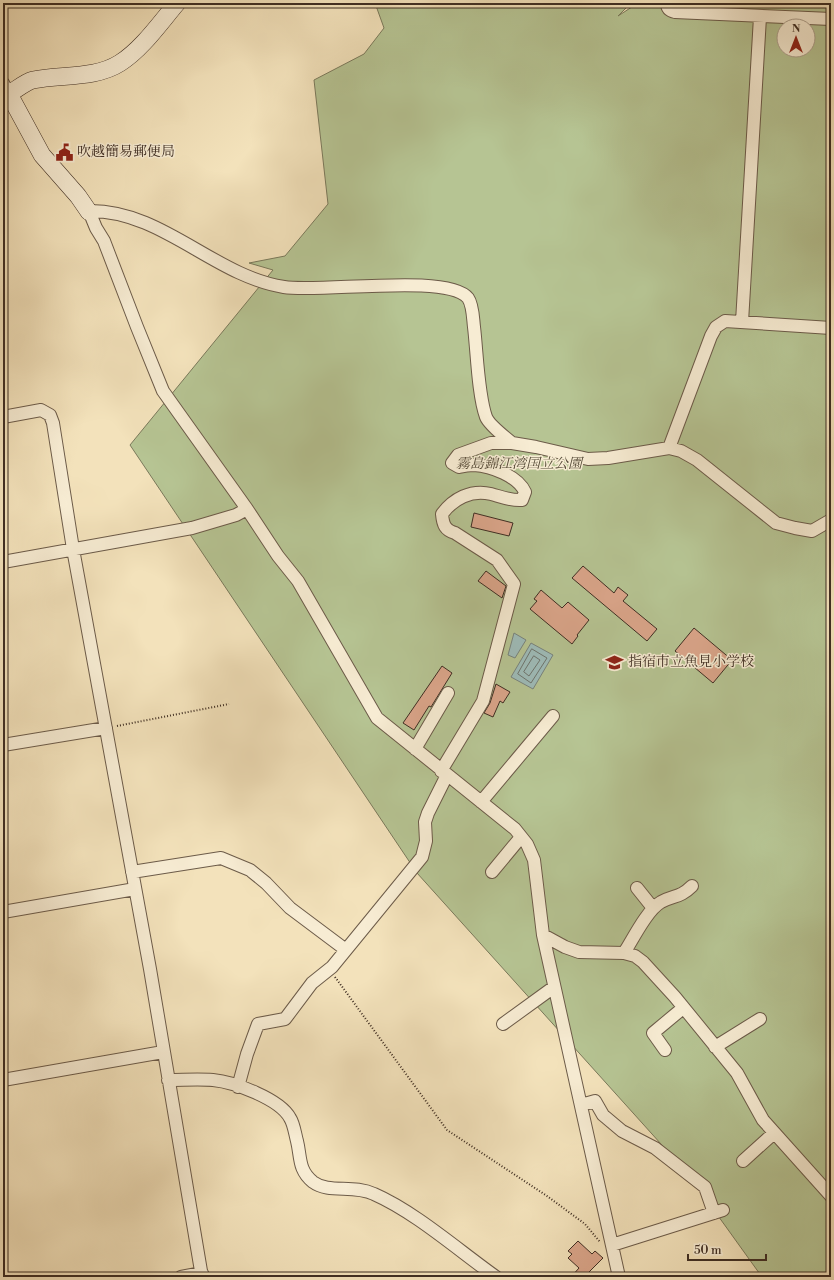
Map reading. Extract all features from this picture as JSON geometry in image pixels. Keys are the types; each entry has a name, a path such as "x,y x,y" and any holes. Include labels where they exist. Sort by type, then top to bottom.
{"street":[{"path":"177,3 132,54 119,64 105,70 90,73 31,81 5,92 42,155 78,196 89,212 96,228 104,240 137,328 163,390 247,508 278,556 298,581 377,718 515,829 527,844 534,860 543,935 619,1277"},
{"path":"667,3 667,7 670,11 675,12 831,19"},
{"path":"742,322 760,17"},
{"path":"89,212 118,212 152,225 231,269 265,284 285,288 413,285 444,287 463,294 469,300 473,318 483,404 487,419 512,443"},
{"path":"669,448 711,336 716,327 725,321 831,328"},
{"path":"4,415 41,410 50,415 53,423 73,549 150,969 202,1275 181,1277"},
{"path":"238,1086 247,1054 258,1024 285,1019 312,983 332,967 422,856 426,841 425,822 428,813 444,773 483,701 514,584 497,560 456,533 448,531 443,525 442,514 450,503 475,493 490,494 514,501 522,500 525,492 522,485 513,478 488,468 474,465 459,467 452,463 458,455 491,443 512,443 588,459 669,448 681,451 696,460 776,523 812,531 831,520"},
{"path":"3,562 192,528 236,515 247,508"},
{"path":"415,749 448,693"},
{"path":"481,802 553,716"},
{"path":"3,746 106,728"},
{"path":"492,872 521,837"},
{"path":"132,872 221,858 250,870 266,883 290,908 346,950"},
{"path":"624,953 653,908 661,902 683,895 692,886"},
{"path":"637,888 653,908"},
{"path":"3,912 135,889"},
{"path":"543,935 565,948 579,952 624,953 634,956 643,962 683,1008 744,1084 757,1111 774,1133 831,1196"},
{"path":"503,1024 554,987"},
{"path":"665,1050 653,1033 683,1008"},
{"path":"715,1047 760,1019"},
{"path":"3,1080 163,1052"},
{"path":"168,1080 214,1080 238,1086 280,1105 291,1118 300,1165 312,1181 326,1189 349,1188 373,1193 422,1222 496,1277"},
{"path":"580,1105 595,1101 603,1115 622,1132 655,1148 696,1178 705,1186 719,1212 612,1247"},
{"path":"743,1161 774,1133"}],"path":[{"path":"106,728 229,704"},
{"path":"329,968 447,1130 547,1196 585,1224 605,1249 612,1247"}],"green space":[{"name":"霧島錦江湾国立公園","path":"375,3 627,3 628,6 618,16 638,3 831,3 831,1277 762,1277 688,1174 417,873 130,445 273,270 249,263 285,256 328,204 314,80 364,54 384,28"}],"water":[{"path":"514,633 526,640 515,658 508,655"},
{"path":"531,643 553,655 533,689 511,677"}],"building":[{"path":"474,513 513,523 509,536 471,527"},
{"path":"583,566 614,593 618,587 628,595 623,601 657,629 647,641 572,578"},
{"path":"486,571 506,586 502,598 478,581"},
{"path":"541,590 562,608 568,602 589,620 572,644 530,609 537,601 534,599"},
{"path":"694,628 732,660 713,683 675,651"},
{"path":"442,666 452,673 431,707 429,706 414,730 403,723"},
{"path":"496,684 510,692 503,703 500,701 493,717 484,713 490,703"},
{"path":"578,1241 592,1254 595,1251 603,1258 584,1277 571,1277 579,1268 568,1258 572,1254 568,1251"}],"place":[{"name":"吹越簡易郵便局","path":"64,152"},
{"name":"指宿市立魚見小学校","path":"615,662"}]}
